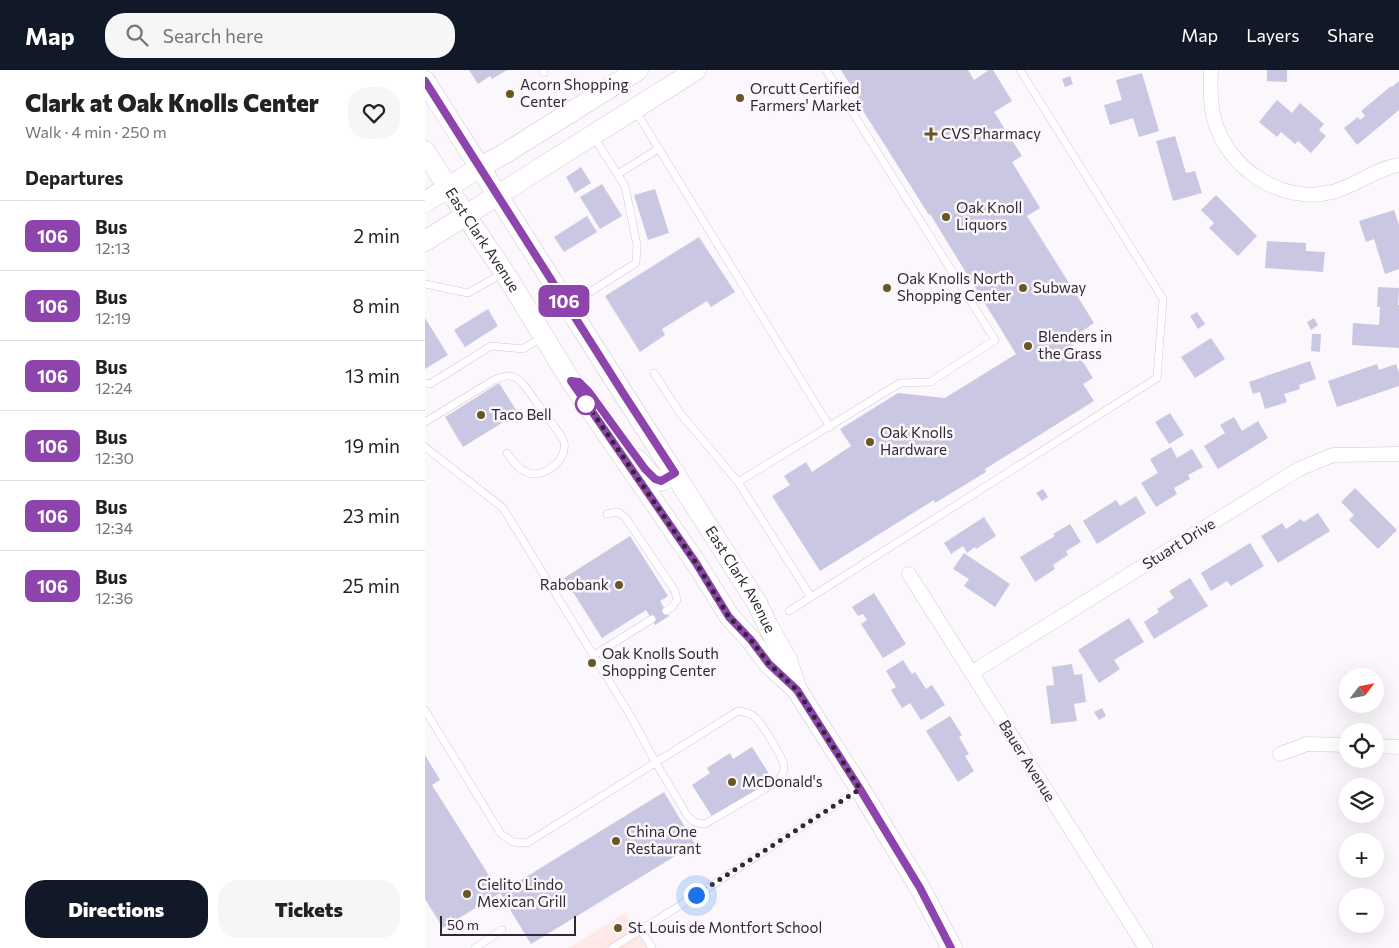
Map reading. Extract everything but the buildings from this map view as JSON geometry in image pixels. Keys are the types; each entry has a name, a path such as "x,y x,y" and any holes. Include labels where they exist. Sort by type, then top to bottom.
{"main road":[{"path":"425,202 638,70"},
{"path":"425,241 696,70"},
{"name":"East Clark Avenue","path":"425,81 757,603 787,660 797,690 920,888 951,948"},
{"name":"East Clark Avenue","path":"425,150 571,381 696,563 729,617 751,640 769,664 797,690"},
{"name":"East Clark Avenue","path":"571,381 579,382 589,392 645,469 655,479 661,481 675,473"}],"street":[{"path":"1211,70 1210,99 1215,121 1225,144 1240,164 1271,186 1309,195 1331,192 1351,186 1387,167 1399,165"},
{"name":"Stuart Drive","path":"971,673 1299,469 1333,455 1399,454"},
{"name":"Bauer Avenue","path":"909,574 1146,948"},
{"path":"751,640 768,626"},
{"path":"1280,754 1307,744 1339,745"},
{"path":"1384,746 1399,747"}],"lane":[{"path":"739,482 900,383 930,382 995,340 826,70"},
{"path":"789,611 1157,378 1163,300 1020,70"},
{"path":"634,109 830,427"},
{"path":"567,306 636,263 637,245 625,186 593,136"},
{"path":"618,174 658,149"},
{"path":"425,284 468,293 503,272"},
{"path":"425,383 430,384 491,346 523,349 543,337"},
{"path":"654,373 680,413 739,482 811,597"},
{"path":"425,422 502,376 518,378 559,432 564,442 560,459 554,466 536,474 527,473 517,466 507,453"},
{"path":"425,446 503,508 630,716 656,763 692,821 698,824 705,824 775,783 783,772 784,765 781,756 756,718 747,712 738,712 656,763 527,843 513,842 501,834 425,710"},
{"path":"607,514 618,512 625,517 675,591 677,600 672,607 666,610"},
{"path":"593,656 652,620"},
{"path":"611,948 860,789"},
{"path":"475,948 502,930"},
{"path":"641,930 653,948"}],"shaded area":[{"name":"St. Louis de Montfort School","path":"625,913 647,948 569,948"}],"bus line":[{"name":"106","path":"425,81 675,473 661,481 655,479 645,469 589,392 579,382 571,381 696,563 729,617 751,640 769,664 797,690 920,888 951,948"}],"place":[{"name":"Acorn Shopping Center","path":"510,94"},
{"name":"Orcutt Certified Farmers' Market","path":"740,98"},
{"name":"CVS Pharmacy","path":"931,134"},
{"name":"Oak Knoll Liquors","path":"946,217"},
{"name":"Oak Knolls North Shopping Center","path":"887,288"},
{"name":"Subway","path":"1023,288"},
{"name":"Blenders in the Grass","path":"1028,346"},
{"name":"Taco Bell","path":"481,415"},
{"name":"Oak Knolls Hardware","path":"870,442"},
{"name":"Rabobank","path":"619,585"},
{"name":"Oak Knolls South Shopping Center","path":"592,663"},
{"name":"McDonald's","path":"732,782"},
{"name":"China One Restaurant","path":"616,841"},
{"name":"Cielito Lindo Mexican Grill","path":"467,894"},
{"name":"St. Louis de Montfort School","path":"618,928"}],"route":[{"path":"586,404 582,397 696,563 729,617 751,640 769,664 797,690 860,789 696,895"}]}
